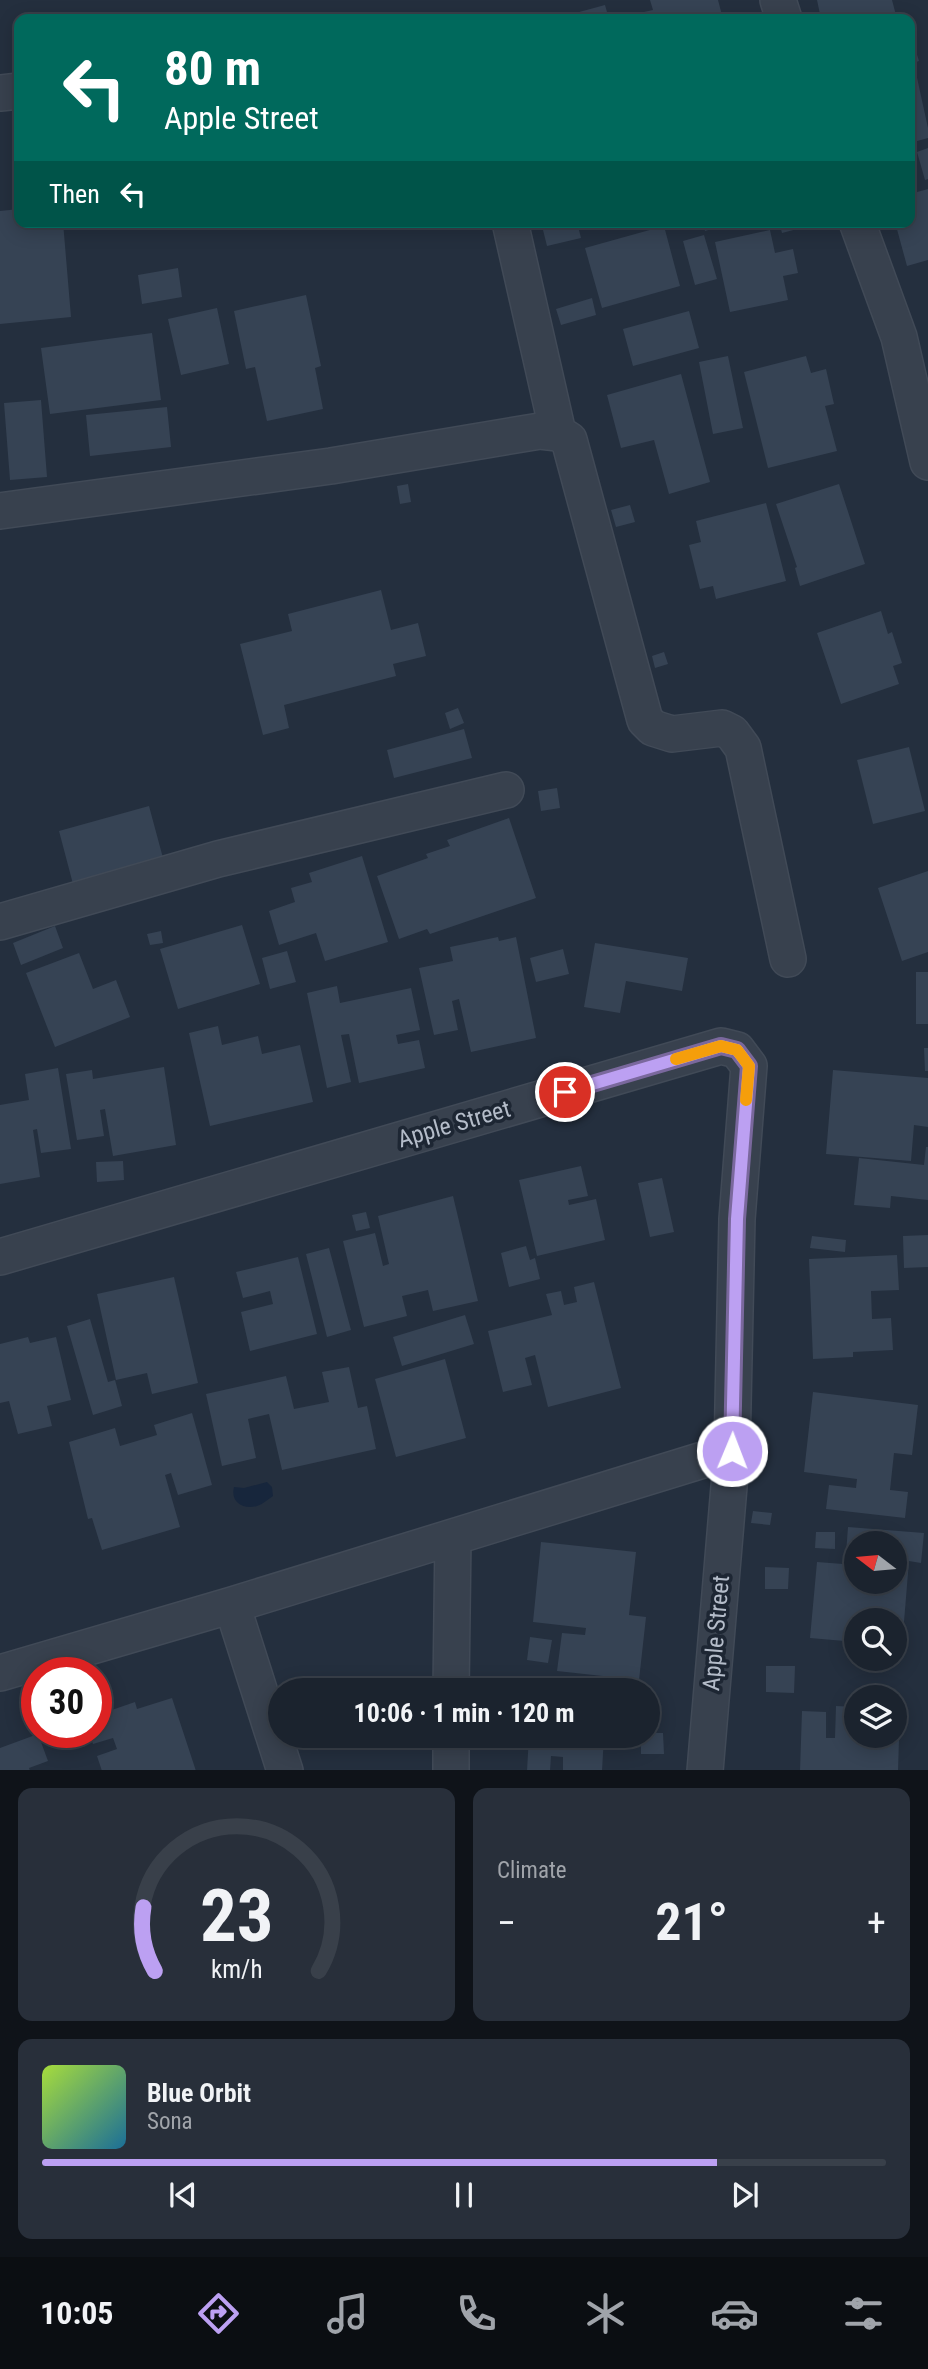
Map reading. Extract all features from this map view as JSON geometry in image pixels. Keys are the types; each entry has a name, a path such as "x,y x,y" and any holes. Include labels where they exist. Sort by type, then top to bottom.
{"street":[{"path":"511,228 558,433"},
{"path":"860,228 914,335 928,462"},
{"path":"0,511 331,466 540,431 558,433 569,440 645,720 653,728 672,734 722,728 732,733 743,748 788,959"},
{"path":"0,922 218,859 506,790"},
{"name":"Apple Street","path":"0,1257 721,1046 737,1050 749,1066 737,1219 732,1451 705,1770"},
{"path":"0,1673 232,1605 732,1451"},
{"path":"451,1678 453,1537"},
{"path":"232,1605 285,1770"},
{"path":"451,1748 451,1770"}],"water":[{"path":"267,1482 272,1487 273,1496 263,1503 247,1507 236,1501 234,1487 244,1488"}],"building":[{"path":"650,0 718,0 722,14 645,14 653,10"},
{"path":"817,0 892,0 896,14 820,14"},
{"path":"605,5 608,14 572,14"},
{"path":"915,73 928,138 915,142"},
{"path":"928,148 928,179 925,180 917,152"},
{"path":"928,189 928,260 907,266 897,228 915,228 915,193"},
{"path":"14,210 14,228 64,228 71,317 0,324 0,211"},
{"path":"542,228 578,228 581,238 547,246"},
{"path":"665,228 680,286 602,308 585,248"},
{"path":"781,228 801,228 782,233"},
{"path":"770,230 775,253 793,249 798,273 783,276 788,300 730,312 715,242"},
{"path":"704,235 717,279 695,285 683,241"},
{"path":"178,268 182,297 142,304 138,275"},
{"path":"306,295 321,366 315,368 323,409 267,421 255,367 246,369 234,311"},
{"path":"592,298 596,315 561,325 556,309"},
{"path":"217,308 229,364 181,375 168,319"},
{"path":"689,311 699,348 633,366 623,329"},
{"path":"152,333 161,400 50,414 41,348"},
{"path":"728,356 743,428 713,434 699,362"},
{"path":"806,356 811,373 826,369 834,404 825,406 837,451 768,468 744,372"},
{"path":"681,374 710,482 669,494 654,440 621,448 607,395"},
{"path":"41,400 47,477 10,480 4,403"},
{"path":"167,407 171,447 90,456 86,415"},
{"path":"408,484 411,502 400,504 397,486"},
{"path":"839,484 865,564 800,586 795,568 797,567 776,504"},
{"path":"766,503 786,581 716,599 713,586 700,589 689,545 701,542 696,521"},
{"path":"630,505 635,522 616,527 611,510"},
{"path":"381,590 391,630 418,623 426,656 393,664 396,676 284,705 289,728 263,735 240,644 292,631 288,614"},
{"path":"881,611 888,634 892,632 902,663 893,666 899,684 841,704 817,633"},
{"path":"664,652 668,664 655,668 652,656"},
{"path":"458,708 464,723 450,729 445,713"},
{"path":"464,729 472,758 394,778 387,750"},
{"path":"909,747 925,811 873,824 857,760"},
{"path":"557,788 560,808 541,811 538,791"},
{"path":"149,806 163,858 73,884 59,831"},
{"path":"509,818 536,898 430,934 427,929 399,939 377,876 428,858 426,854 450,846 447,840"},
{"path":"362,856 388,942 325,961 316,933 279,945 269,911 295,902 291,888 312,882 309,873"},
{"path":"928,871 928,952 902,961 878,888"},
{"path":"242,925 260,984 178,1009 160,949"},
{"path":"55,926 63,948 21,965 13,943"},
{"path":"161,931 163,943 150,945 147,934"},
{"path":"498,937 499,941 516,937 536,1038 471,1052 459,999 452,1001 458,1030 434,1035 419,968 453,961 450,947"},
{"path":"595,943 688,958 682,991 626,981 620,1013 584,1007"},
{"path":"563,949 569,974 536,982 530,958"},
{"path":"287,951 296,982 270,989 262,958"},
{"path":"79,953 93,989 116,980 130,1017 55,1047 26,973"},
{"path":"916,972 928,972 928,1024 916,1024"},
{"path":"337,986 340,1003 411,988 420,1030 396,1035 398,1044 419,1040 425,1068 359,1083 349,1034 341,1035 351,1082 327,1088 307,993"},
{"path":"218,1026 222,1045 258,1036 262,1054 300,1045 313,1102 210,1126 189,1033"},
{"path":"924,1048 928,1048 928,1071 925,1071"},
{"path":"164,1067 176,1145 113,1156 105,1109 100,1110 104,1136 77,1140 66,1074 92,1070 93,1079"},
{"path":"58,1068 71,1149 41,1153 37,1129 33,1130 40,1177 0,1184 0,1105 29,1100 25,1074"},
{"path":"833,1070 928,1078 928,1127 914,1125 911,1161 826,1154"},
{"path":"926,1147 928,1200 891,1196 890,1208 854,1205 859,1158 924,1165"},
{"path":"123,1161 124,1180 97,1182 96,1162"},
{"path":"581,1166 588,1196 568,1200 569,1205 596,1199 605,1240 537,1256 519,1180"},
{"path":"662,1178 674,1232 650,1237 638,1183"},
{"path":"453,1196 478,1301 433,1311 428,1290 402,1296 407,1316 364,1327 343,1241 375,1233 383,1266 389,1264 378,1216"},
{"path":"366,1212 370,1228 356,1231 352,1215"},
{"path":"928,1235 928,1267 904,1268 903,1236"},
{"path":"812,1236 846,1240 845,1252 810,1248"},
{"path":"526,1246 530,1260 535,1258 540,1279 509,1287 501,1253"},
{"path":"329,1248 351,1330 327,1337 306,1254"},
{"path":"897,1255 899,1290 871,1291 872,1319 891,1318 893,1350 853,1352 853,1357 813,1359 809,1259"},
{"path":"298,1257 317,1334 250,1351 241,1312 273,1304 270,1291 243,1298 236,1272"},
{"path":"174,1277 198,1383 152,1394 147,1373 116,1380 97,1294"},
{"path":"594,1282 621,1388 548,1407 535,1355 525,1358 532,1385 503,1392 488,1331 552,1315 546,1294 561,1291 564,1305 577,1302 574,1287"},
{"path":"465,1315 474,1344 402,1366 393,1337"},
{"path":"90,1319 108,1382 115,1380 122,1406 93,1415 67,1326"},
{"path":"28,1337 30,1343 56,1337 71,1400 47,1406 52,1426 18,1434 9,1401 0,1403 0,1344"},
{"path":"445,1359 466,1438 396,1457 375,1379"},
{"path":"349,1367 358,1408 367,1406 376,1449 282,1470 269,1414 248,1419 256,1458 222,1466 206,1394 286,1376 294,1409 329,1402 322,1372"},
{"path":"813,1392 918,1405 912,1455 894,1453 890,1490 908,1492 905,1518 826,1509 829,1485 856,1488 857,1479 804,1472"},
{"path":"192,1413 212,1485 178,1495 171,1473 165,1475 180,1527 102,1550 92,1518 88,1519 69,1442 115,1428 120,1446 157,1435 154,1425"},
{"path":"753,1511 772,1513 770,1525 751,1523"},
{"path":"848,1527 899,1531 848,1531"},
{"path":"816,1532 835,1532 835,1549 815,1548"},
{"path":"907,1532 924,1533 921,1563 909,1561 907,1585"},
{"path":"541,1542 636,1552 629,1615 646,1617 639,1678 557,1671 562,1633 585,1635 586,1628 533,1622"},
{"path":"817,1562 844,1564 844,1594 906,1594 905,1608 844,1608 844,1641 810,1638"},
{"path":"765,1567 789,1568 788,1589 765,1589"},
{"path":"530,1637 552,1640 548,1663 527,1660"},
{"path":"766,1666 795,1666 794,1693 766,1692"},
{"path":"172,1698 196,1770 102,1770 97,1756 117,1749 112,1738 112,1710 135,1702 137,1709"},
{"path":"836,1706 844,1706 844,1748 899,1748 898,1770 800,1770 802,1711 826,1712 826,1738 835,1738"},
{"path":"660,1733 663,1733 664,1754 641,1754 641,1748 660,1748"},
{"path":"21,1740 21,1748 43,1748 48,1761 30,1770 0,1770 0,1748"},
{"path":"528,1748 603,1748 602,1770 563,1770 563,1757 551,1756 550,1770 527,1770"}],"slow traffic":[{"path":"676,1059 721,1046 737,1050 749,1066 746,1100"}],"route":[{"path":"565,1092 721,1046 737,1050 749,1066 737,1219 732,1451"}]}
